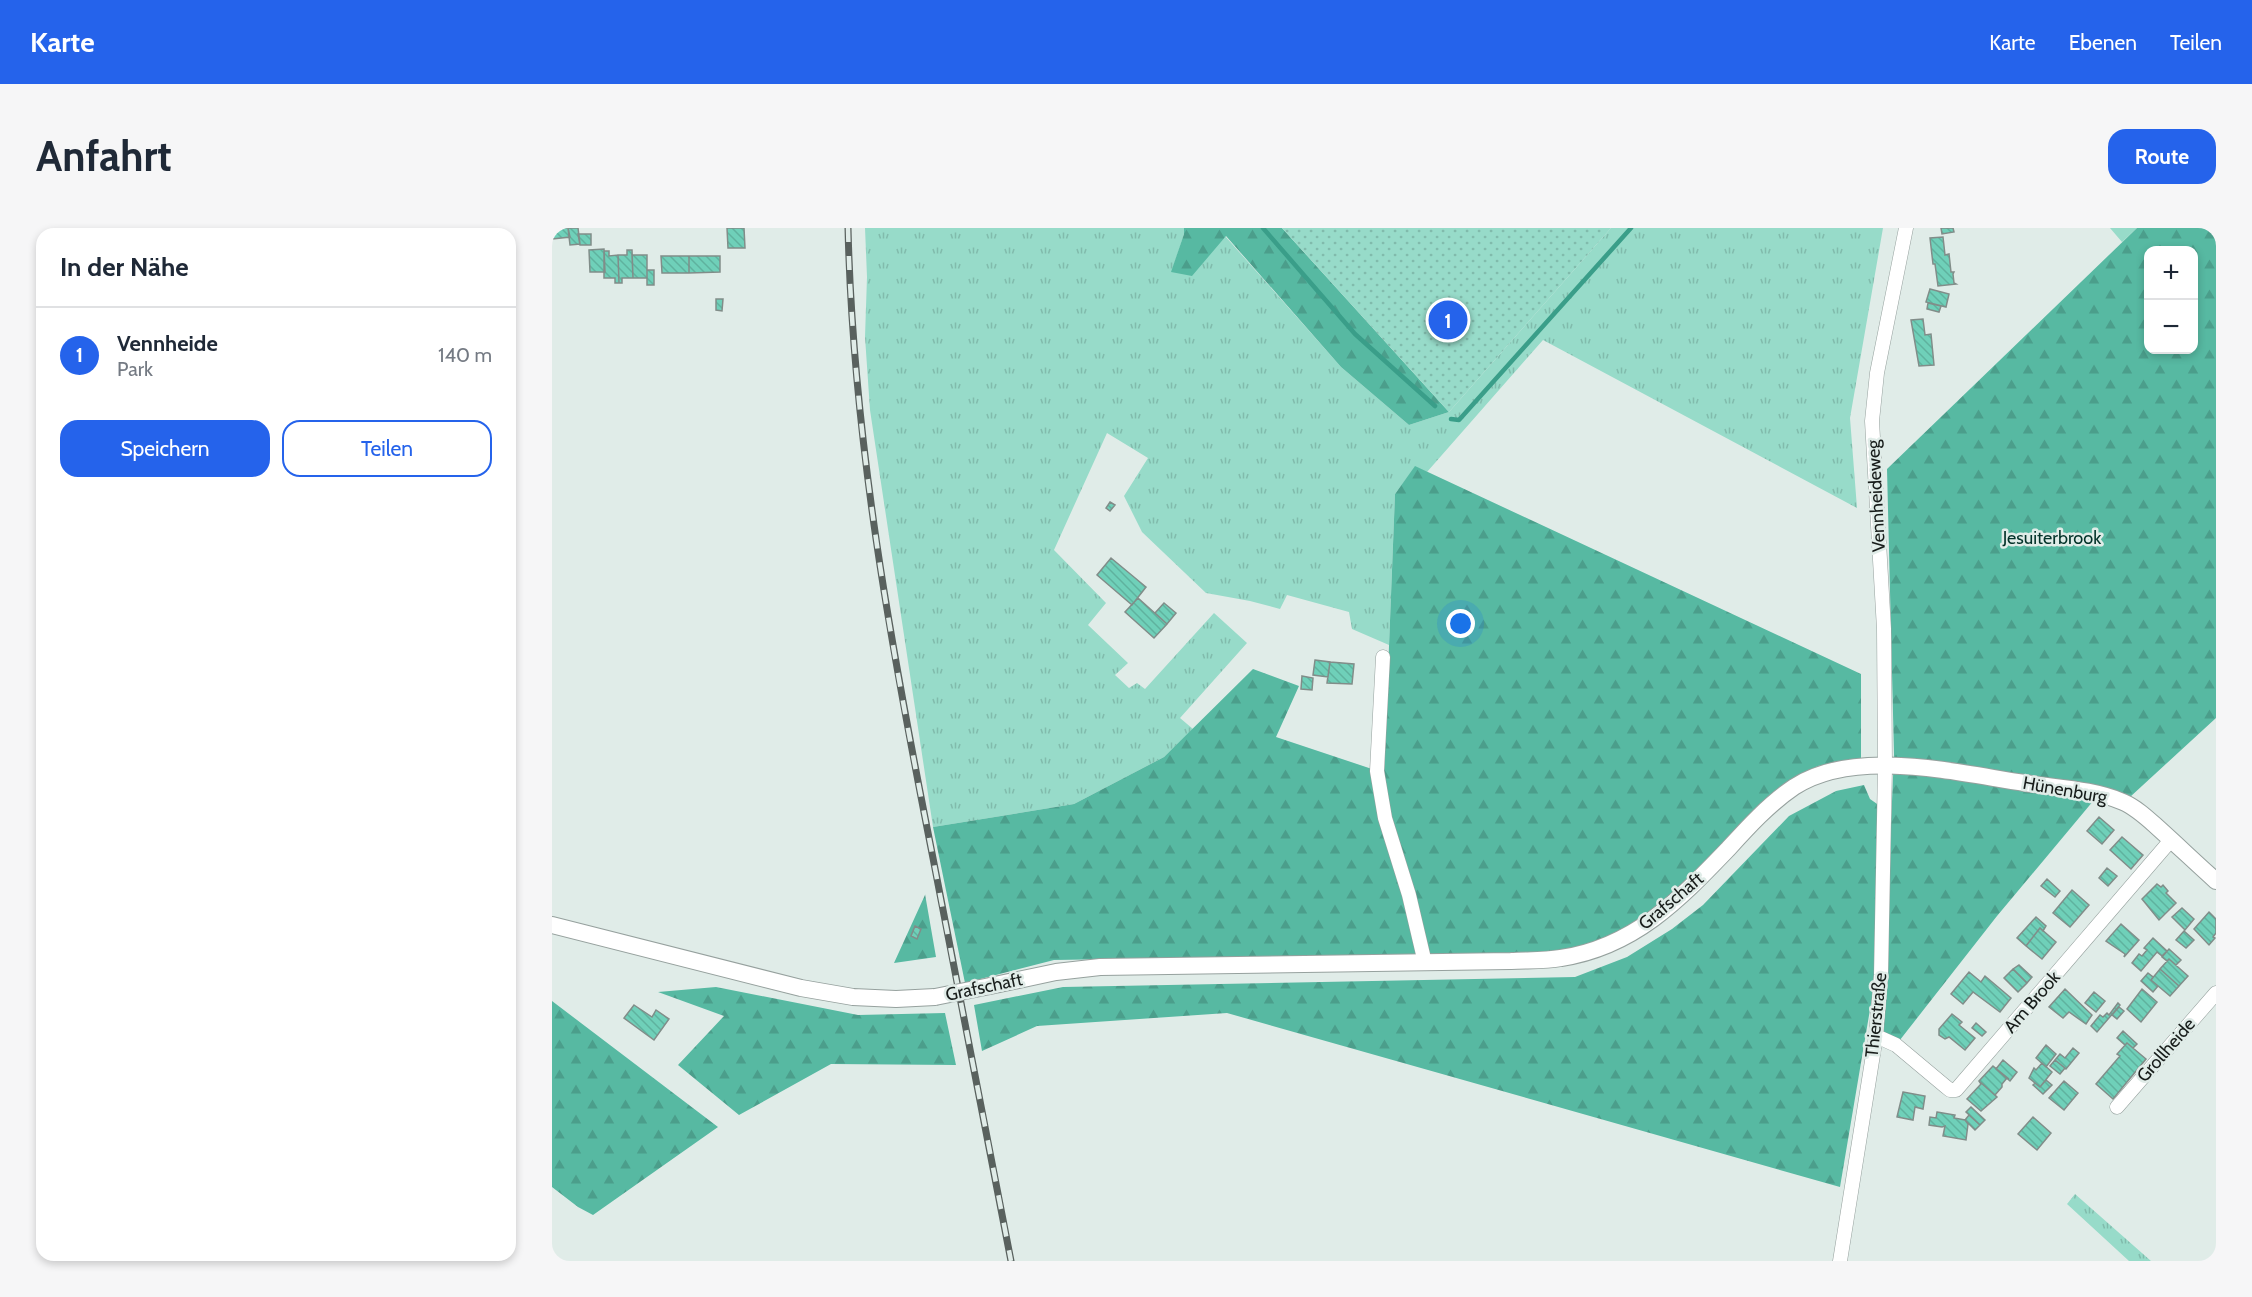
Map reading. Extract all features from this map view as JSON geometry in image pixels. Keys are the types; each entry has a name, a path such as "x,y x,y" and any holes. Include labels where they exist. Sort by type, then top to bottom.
{"street":[{"name":"Vennheideweg","path":"1885,766 1884,629 1872,421 1877,372 1905,228"},
{"path":"1383,657 1377,771 1385,818 1409,895 1425,963"},
{"name":"Hünenburg","path":"1885,766 1927,769 2099,794 2125,802 2140,812 2216,881"},
{"name":"Grafschaft","path":"552,925 801,988 853,997 896,999 934,997 1056,972 1100,967 1559,959 1591,952 1618,941 1651,922 1682,896 1760,815 1795,787 1817,776 1839,769 1885,766"},
{"name":"Thierstraße","path":"1840,1261 1876,1036 1881,975 1885,766"},
{"name":"Am Brook","path":"1876,1036 1896,1045 1950,1090 1956,1090 2171,840"},
{"name":"Grollheide","path":"2117,1107 2216,993"}],"green space":[{"path":"865,228 1184,228 1172,271 1225,236 1341,367 1409,425 1449,412 1611,228 1883,228 1850,418 1857,508 1543,340 1427,472 1415,467 1395,494 1389,645 1352,629 1349,612 1287,595 1280,609 1206,593 1142,532 1124,496 1148,458 1107,433 1054,550 1106,603 1088,625 1128,663 1115,675 1129,688 1137,683 1145,689 1214,613 1247,643 1180,718 1193,729 1164,757 1074,804 933,827 870,410 865,337 867,277"},
{"path":"1184,228 1282,228 1449,412 1409,425 1341,367 1226,236 1192,276 1171,272"},
{"path":"1282,228 1611,228 1449,412"},
{"path":"2110,228 2137,228 2122,242"},
{"name":"Jesuiterbrook","path":"2137,228 2216,228 2216,718 2130,797 2104,788 1997,916 1896,1045 1882,1038 1894,754 1887,469"},
{"path":"1415,466 1861,674 1861,759 1818,766 1790,780 1679,891 1614,936 1561,952 1054,960 965,983 933,827 1074,804 1164,757 1253,669 1299,686 1276,737 1384,773 1395,494"},
{"path":"1864,785 1870,799 1880,806 1876,974 1840,1187 1227,1013 1037,1026 982,1051 974,1005 1063,987 1575,977 1627,957 1672,929 1703,905 1789,816 1836,791"},
{"path":"925,895 936,957 894,963"},
{"path":"716,987 858,1015 945,1013 956,1065 831,1064 739,1115 678,1065 724,1016 658,992"},
{"path":"552,1001 718,1127 593,1215 578,1207 552,1187"},
{"path":"2075,1194 2151,1261 2129,1261 2067,1204"}],"building":[{"path":"552,228 568,228 570,237 552,239"},
{"path":"568,228 578,228 580,244 570,245"},
{"path":"727,228 744,228 745,248 728,248"},
{"path":"1941,228 1953,228 1954,232 1942,234"},
{"path":"578,234 591,234 591,245 580,245"},
{"path":"1943,237 1945,255 1949,254 1951,272 1954,272 1954,283 1956,284 1938,286 1930,238"},
{"path":"604,249 605,272 590,272 589,250"},
{"path":"627,250 632,250 633,278 622,278 622,283 619,283 618,255 627,255"},
{"path":"604,251 609,251 609,256 618,255 619,283 615,283 615,278 604,278"},
{"path":"632,255 647,255 647,278 633,278"},
{"path":"661,256 689,256 689,273 662,273"},
{"path":"689,256 720,256 720,272 689,273"},
{"path":"647,270 654,270 654,285 647,285"},
{"path":"1930,289 1949,294 1946,307 1926,302"},
{"path":"716,299 723,299 722,311 716,310"},
{"path":"1928,303 1941,306 1939,312 1927,309"},
{"path":"1923,319 1925,335 1931,334 1934,365 1919,366 1911,320"},
{"path":"1110,502 1115,505 1110,511 1106,508"},
{"path":"1111,558 1146,587 1132,605 1097,575"},
{"path":"1138,598 1167,624 1154,638 1125,612"},
{"path":"1164,603 1176,613 1167,624 1155,613"},
{"path":"1315,660 1330,662 1328,677 1313,675"},
{"path":"1330,662 1354,664 1352,684 1327,683"},
{"path":"1302,676 1313,678 1312,690 1301,689"},
{"path":"2099,817 2114,830 2102,844 2087,831"},
{"path":"2122,837 2143,855 2131,869 2110,850"},
{"path":"2107,868 2117,876 2108,886 2099,878"},
{"path":"2047,879 2060,891 2055,897 2041,886"},
{"path":"2157,884 2161,887 2163,885 2168,891 2166,893 2176,903 2159,920 2142,899"},
{"path":"2072,890 2089,905 2070,927 2053,913"},
{"path":"2182,908 2194,919 2185,930 2172,917"},
{"path":"2209,912 2216,919 2216,933 2209,945 2194,929"},
{"path":"2036,917 2046,926 2043,931 2040,928 2026,946 2017,938"},
{"path":"2121,924 2139,940 2124,957 2125,954 2106,941"},
{"path":"915,926 921,929 917,939 911,936"},
{"path":"2040,928 2056,942 2042,959 2026,946"},
{"path":"2184,931 2194,940 2186,948 2176,940"},
{"path":"2153,938 2167,951 2162,956 2157,952 2141,971 2132,963 2139,954 2142,956 2147,950 2144,948"},
{"path":"2169,949 2181,960 2176,965 2162,957"},
{"path":"2169,959 2188,976 2179,986 2160,969"},
{"path":"2019,965 2032,977 2027,983 2013,969"},
{"path":"2013,969 2027,983 2018,992 2004,978"},
{"path":"2160,969 2179,986 2170,996 2151,980"},
{"path":"1969,972 1981,982 1985,976 2011,998 2000,1012 1973,992 1963,1004 1951,994"},
{"path":"2148,973 2153,977 2151,980 2158,986 2153,992 2141,981"},
{"path":"2065,989 2092,1015 2086,1024 2069,1012 2063,1018 2049,1007"},
{"path":"2142,989 2157,1002 2141,1022 2127,1009"},
{"path":"2094,992 2105,1001 2096,1012 2085,1003"},
{"path":"2118,1003 2120,1005 2097,1032 2091,1026 2100,1015 2103,1017 2107,1013 2109,1015"},
{"path":"634,1005 652,1017 656,1010 669,1019 654,1040 624,1018"},
{"path":"2119,1007 2124,1011 2117,1019 2112,1015"},
{"path":"1952,1014 1962,1022 1959,1025 1975,1038 1965,1050 1949,1037 1945,1039 1939,1035 1939,1029"},
{"path":"1976,1023 1986,1032 1982,1036 1972,1028"},
{"path":"2123,1031 2137,1044 2133,1048 2117,1038"},
{"path":"2127,1043 2146,1059 2113,1099 2096,1084 2120,1056 2117,1054"},
{"path":"2046,1045 2056,1054 2046,1067 2036,1058"},
{"path":"2073,1048 2079,1053 2066,1069 2055,1060 2060,1054 2065,1058"},
{"path":"2003,1060 2017,1072 2010,1081 1996,1069"},
{"path":"2055,1060 2065,1068 2060,1074 2050,1066"},
{"path":"2042,1063 2052,1072 2040,1087 2029,1078 2034,1068 2036,1070"},
{"path":"1993,1066 2009,1079 2007,1078 2002,1084 1995,1095 1997,1097 1979,1081"},
{"path":"2046,1080 2052,1085 2043,1094 2033,1085 2035,1083 2040,1087"},
{"path":"1979,1081 1997,1097 1981,1111 1967,1099 1981,1084"},
{"path":"2064,1081 2078,1093 2064,1110 2049,1098"},
{"path":"1903,1092 1925,1096 1923,1109 1915,1107 1913,1120 1897,1117"},
{"path":"1971,1107 1985,1120 1980,1125 1966,1112"},
{"path":"1937,1112 1955,1115 1954,1118 1965,1120 1968,1124 1966,1140 1943,1136 1945,1126 1929,1125 1930,1117 1936,1118"},
{"path":"1969,1115 1980,1125 1975,1130 1965,1120"},
{"path":"2033,1117 2051,1133 2037,1150 2018,1134"}],"waterway":[{"path":"1263,228 1355,334 1435,406"},
{"path":"1451,419 1459,420 1631,228"}],"railway":[{"path":"848,228 857,386 876,542 902,698 1011,1261"}],"place":[{"name":"Vennheide","path":"1448,320"}]}
